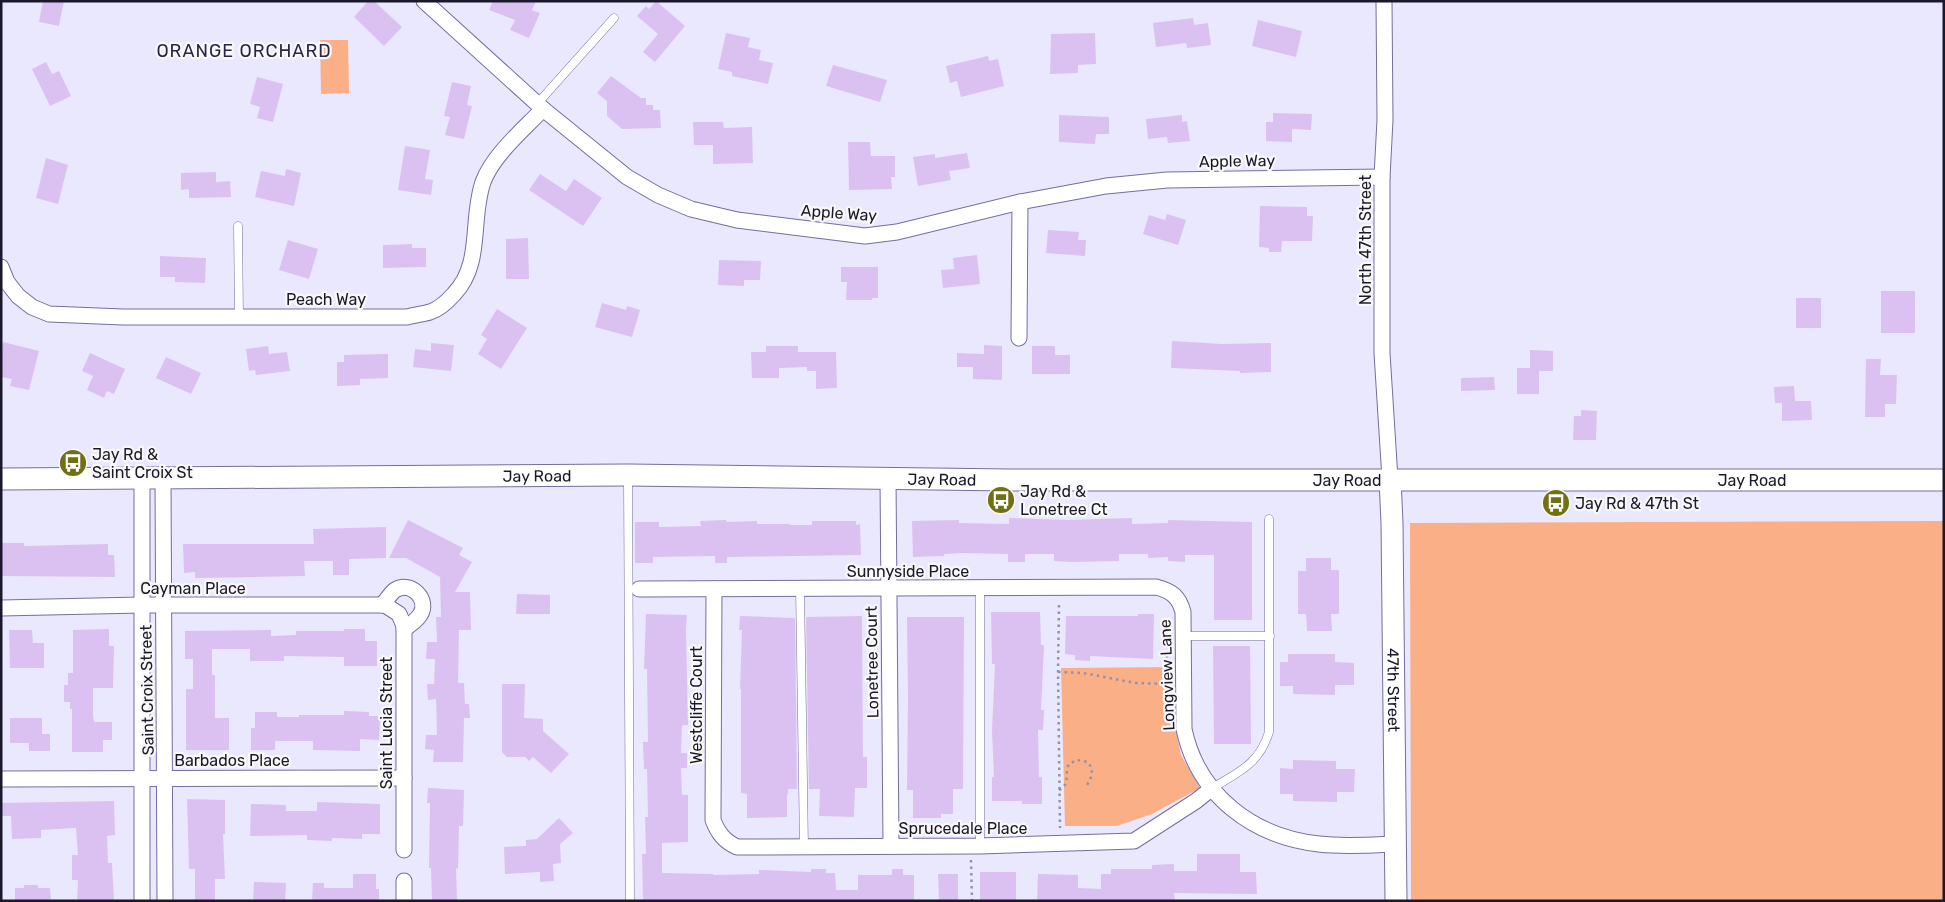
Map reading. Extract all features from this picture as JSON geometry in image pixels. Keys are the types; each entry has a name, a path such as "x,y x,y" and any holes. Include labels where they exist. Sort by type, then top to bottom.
{"street":[{"name":"Apple Way","path":"424,1 540,106 626,177 658,195 691,209 737,220 865,236 897,232 1020,202 1106,186 1167,180 1382,177"},
{"name":"North 47th Street","path":"1384,1 1385,120 1382,177 1382,352 1390,479"},
{"name":"Peach Way","path":"1,267 7,282 18,296 32,307 49,314 123,317 407,317 431,312 446,303 463,285 470,268 478,203 483,182 493,163 540,106"},
{"path":"1019,338 1020,202"},
{"name":"Jay Road","path":"1,479 628,475 1009,480 1944,480"},
{"name":"Saint Croix Street","path":"163,478 166,778 165,901"},
{"name":"Lonetree Court","path":"888,478 891,846"},
{"name":"Saint Croix Street","path":"142,479 142,901"},
{"name":"47th Street","path":"1390,479 1396,901"},
{"name":"Sunnyside Place","path":"639,589 1156,587 1176,595"},
{"path":"400,588 414,590 419,594 423,608 421,614 404,628 399,614 384,605 394,591 400,588"},
{"name":"Westcliffe Court","path":"713,820 714,589"},
{"name":"Longview Lane","path":"1176,595 1181,603 1183,612 1184,729 1191,752 1211,789 1246,820 1288,837 1320,844 1396,844"},
{"name":"Cayman Place","path":"1,608 142,605 384,605"},
{"name":"Saint Lucia Street","path":"404,628 404,850"},
{"name":"Barbados Place","path":"1,779 141,777 404,778"},
{"name":"Sprucedale Place","path":"713,820 717,831 722,837 737,847 1059,845 1134,841 1196,801 1211,789"},
{"path":"404,881 404,901"}],"lane":[{"path":"540,106 614,18"},
{"path":"238,226 239,317"},
{"path":"628,475 630,901"},
{"path":"1211,789 1253,762 1266,743 1269,732 1269,519"},
{"path":"800,588 804,847"},
{"path":"976,846 980,588"},
{"path":"1184,636 1270,636"}],"path":[{"path":"1058,605 1058,790 1061,812 1059,845"},
{"path":"1058,672 1083,673 1136,683 1167,684"},
{"path":"1058,790 1067,783 1066,772 1069,764 1077,760 1088,762 1092,768 1091,779 1087,785"},
{"path":"972,901 976,846"}],"shaded area":[{"path":"320,40 348,40 349,93 321,94"},
{"path":"1944,521 1944,901 1411,901 1410,523"},
{"path":"1172,667 1173,716 1181,755 1200,788 1152,814 1117,826 1065,826 1061,668"}],"building":[{"path":"43,1 64,1 59,26 39,22"},
{"path":"368,1 374,1 402,27 384,46 354,17"},
{"path":"493,1 536,1 532,10 540,13 529,38 510,30 515,20 489,10"},
{"path":"656,1 685,26 655,62 643,52 658,34 637,16 646,6 649,9"},
{"path":"1193,18 1194,25 1208,23 1211,45 1187,48 1186,43 1156,47 1153,23"},
{"path":"1258,20 1302,31 1296,57 1252,46"},
{"path":"726,33 750,38 748,47 761,50 759,60 773,63 768,84 732,76 732,72 718,69"},
{"path":"1095,33 1096,64 1078,65 1078,73 1050,74 1051,34"},
{"path":"988,56 989,61 998,59 1004,86 961,97 957,81 950,83 946,66"},
{"path":"46,62 52,74 59,71 71,96 50,106 32,69"},
{"path":"833,65 887,80 880,102 826,86"},
{"path":"611,76 641,98 646,98 646,105 653,105 653,110 660,110 661,128 622,129 607,116 607,101 597,93"},
{"path":"257,77 283,84 273,122 257,118 260,107 250,104"},
{"path":"452,82 471,86 467,105 472,106 464,139 445,135 450,117 444,116"},
{"path":"1273,113 1312,114 1311,130 1292,129 1292,142 1266,141 1266,122 1273,122"},
{"path":"1059,115 1109,117 1109,134 1096,134 1095,144 1059,142"},
{"path":"1182,115 1182,122 1187,121 1190,141 1168,143 1167,137 1148,139 1146,119"},
{"path":"693,122 723,122 724,128 752,127 753,163 713,164 713,145 694,145"},
{"path":"848,142 870,142 871,156 895,156 895,177 891,177 892,189 849,190"},
{"path":"405,146 430,150 425,179 433,180 431,195 398,190"},
{"path":"967,153 970,168 949,171 951,180 918,186 913,157 935,154 935,158"},
{"path":"46,158 68,165 58,204 36,198"},
{"path":"286,169 301,173 294,206 255,197 261,171 285,176"},
{"path":"216,172 216,182 230,181 231,197 189,198 189,189 181,190 181,173"},
{"path":"540,174 566,191 574,179 602,198 583,226 529,190"},
{"path":"1260,206 1307,207 1307,216 1313,216 1312,241 1282,241 1281,252 1269,252 1269,248 1259,247"},
{"path":"1167,214 1186,220 1178,245 1143,234 1149,215 1165,220"},
{"path":"1048,230 1079,232 1078,240 1086,240 1085,256 1046,253"},
{"path":"528,238 529,279 506,279 506,239"},
{"path":"288,240 318,249 309,279 279,270"},
{"path":"412,244 412,248 426,248 426,267 383,268 383,245"},
{"path":"977,255 980,284 943,288 941,270 954,269 953,258"},
{"path":"160,256 206,258 205,283 175,282 175,277 160,277"},
{"path":"719,260 761,261 760,280 744,280 744,286 718,285"},
{"path":"841,267 878,267 878,298 872,298 872,300 846,300 847,282 841,282"},
{"path":"1881,291 1915,291 1915,333 1881,333"},
{"path":"1796,298 1821,298 1821,328 1796,328"},
{"path":"602,303 626,310 627,306 640,310 632,337 595,327"},
{"path":"497,309 527,328 501,369 478,354 487,339 481,335"},
{"path":"1172,341 1222,344 1271,343 1271,372 1240,373 1240,371 1171,368"},
{"path":"3,342 39,351 29,390 10,386 12,379 1,377 1,350"},
{"path":"431,343 454,345 451,371 413,367 415,349 431,351"},
{"path":"984,345 1002,346 1002,380 973,379 973,367 957,367 957,353 984,354"},
{"path":"268,346 269,354 287,352 290,371 256,375 255,370 249,371 246,349"},
{"path":"766,346 798,346 798,352 836,352 837,388 816,389 816,371 807,371 807,367 779,368 779,378 752,378 751,352 766,352"},
{"path":"1032,346 1055,346 1055,355 1070,355 1070,374 1032,374"},
{"path":"1530,350 1553,351 1553,371 1539,371 1539,394 1517,394 1517,368 1530,368"},
{"path":"90,353 125,369 114,394 107,391 104,398 87,390 93,376 82,371"},
{"path":"388,354 388,378 360,379 360,385 337,386 337,362 344,362 344,355"},
{"path":"166,357 201,373 191,394 156,378"},
{"path":"1866,359 1881,359 1880,375 1897,375 1896,404 1885,404 1885,417 1865,417"},
{"path":"1494,377 1495,390 1461,391 1461,378"},
{"path":"1794,386 1795,401 1811,401 1812,420 1782,421 1782,403 1775,403 1774,387"},
{"path":"1581,410 1597,411 1596,440 1573,440 1574,416 1581,416"},
{"path":"1009,518 1067,520 1132,518 1132,524 1168,523 1168,520 1252,522 1252,620 1214,620 1214,555 1185,555 1185,562 1168,561 1168,557 1148,558 1148,554 1119,554 1119,561 1072,562 1054,561 1054,554 1025,554 1025,562 1008,562 1008,554 964,553 913,557 912,521 959,520 959,523 1009,524"},
{"path":"408,520 463,548 459,555 472,562 455,592 470,592 471,630 459,630 458,683 464,683 465,704 469,704 470,718 464,718 463,762 433,762 434,750 425,749 426,735 437,735 436,699 428,700 427,684 434,684 435,659 426,659 427,642 437,642 436,617 441,617 440,577 406,558 389,558"},
{"path":"726,520 726,522 757,521 757,524 790,525 812,525 812,521 856,521 856,525 860,524 861,555 727,557 727,563 715,563 715,556 653,557 653,563 635,563 635,522 659,522 659,527 701,526 700,521"},
{"path":"386,527 386,558 349,559 349,575 333,575 333,561 304,561 305,576 195,578 195,572 184,573 183,544 314,544 313,529"},
{"path":"1,543 24,543 24,546 108,544 108,555 114,555 115,577 1,576"},
{"path":"1306,558 1331,558 1331,570 1339,570 1339,614 1331,614 1332,631 1307,631 1306,614 1298,614 1298,571 1306,571"},
{"path":"517,594 550,595 550,614 516,614"},
{"path":"991,612 1040,612 1041,645 1044,645 1041,710 1044,710 1043,730 1038,730 1039,777 1042,777 1042,804 1022,804 1022,801 992,801 992,777 994,777 992,731 995,664 992,664"},
{"path":"646,614 687,615 688,725 682,725 681,753 687,753 687,768 681,768 682,795 688,795 688,842 662,843 662,873 759,874 759,870 811,872 811,869 826,869 826,873 835,873 836,890 858,890 858,875 892,875 892,869 903,869 903,875 914,875 914,901 643,901 642,854 646,854 645,817 648,817 647,769 644,769 643,742 648,742 647,669 644,669"},
{"path":"1138,614 1154,614 1153,659 1090,656 1090,661 1075,660 1075,655 1065,654 1066,616 1138,616"},
{"path":"740,616 795,618 797,789 788,789 787,817 747,818 747,794 741,793 740,689 742,630 739,630"},
{"path":"862,616 863,757 867,757 867,788 855,788 854,817 819,816 820,789 809,789 806,617"},
{"path":"907,617 964,617 963,789 953,789 953,814 941,814 941,818 913,818 913,790 907,790"},
{"path":"109,629 109,646 114,646 113,688 93,688 93,716 94,722 112,722 112,740 103,740 103,752 72,752 72,709 70,709 70,702 64,702 64,685 68,685 68,673 73,673 73,630"},
{"path":"344,629 365,629 365,641 377,641 377,666 344,666 344,657 284,656 284,661 250,661 250,649 212,649 212,675 215,675 215,718 229,718 229,750 186,750 186,689 193,689 193,659 185,659 185,631 271,630 271,636 296,635 296,631 344,631"},
{"path":"9,630 32,630 33,643 44,643 44,668 10,668"},
{"path":"1213,646 1250,646 1251,744 1214,744"},
{"path":"1288,654 1335,654 1335,662 1354,663 1354,685 1335,685 1335,695 1293,694 1293,686 1280,686 1280,662 1288,662"},
{"path":"502,684 525,684 524,718 543,719 543,731 569,754 551,773 533,757 529,761 525,757 507,757 502,752"},
{"path":"344,711 369,712 369,716 380,716 379,740 360,739 360,751 313,750 313,741 275,741 275,750 251,750 251,728 255,728 255,712 277,712 277,717 299,717 299,715 344,715"},
{"path":"10,718 42,718 42,734 50,734 50,751 29,751 29,743 10,743"},
{"path":"1293,760 1336,761 1336,769 1355,769 1354,792 1337,792 1337,802 1293,801 1293,794 1280,794 1280,768 1293,769"},
{"path":"428,788 464,790 463,826 459,826 458,869 456,868 457,901 432,901 431,868 429,868 430,803 427,803"},
{"path":"187,799 225,800 225,834 223,834 225,879 215,879 215,901 195,901 195,869 189,869"},
{"path":"114,801 115,835 107,836 108,863 112,863 114,901 77,901 78,880 72,880 72,855 78,855 76,828 41,830 41,838 12,839 11,816 1,816 1,803"},
{"path":"317,802 380,804 380,834 362,834 362,839 332,838 332,841 307,840 307,835 250,836 251,804 286,805 286,811 317,811"},
{"path":"559,818 573,833 560,844 561,863 553,864 554,881 540,882 540,872 505,874 504,847 526,846 526,840 537,839"},
{"path":"1197,854 1240,854 1240,872 1256,872 1257,894 1174,893 1175,901 1037,901 1038,874 1078,875 1078,888 1101,889 1101,874 1111,874 1111,869 1152,869 1152,865 1174,864 1174,871 1197,871"},
{"path":"980,872 1016,872 1016,901 980,901"},
{"path":"353,874 376,874 376,889 379,889 379,901 312,901 313,883 324,883 324,888 353,888"},
{"path":"938,874 958,874 958,901 939,901"},
{"path":"254,882 286,883 285,901 253,901"},
{"path":"24,885 38,885 38,888 50,888 51,901 15,901 15,888 24,888"}],"place":[{"name":"Jay Rd & Saint Croix St","path":"73,463"},
{"name":"Jay Rd & Lonetree Ct","path":"1001,500"},
{"name":"Jay Rd & 47th St","path":"1556,503"}],"district":[{"name":"ORANGE ORCHARD","path":"244,51"}]}
